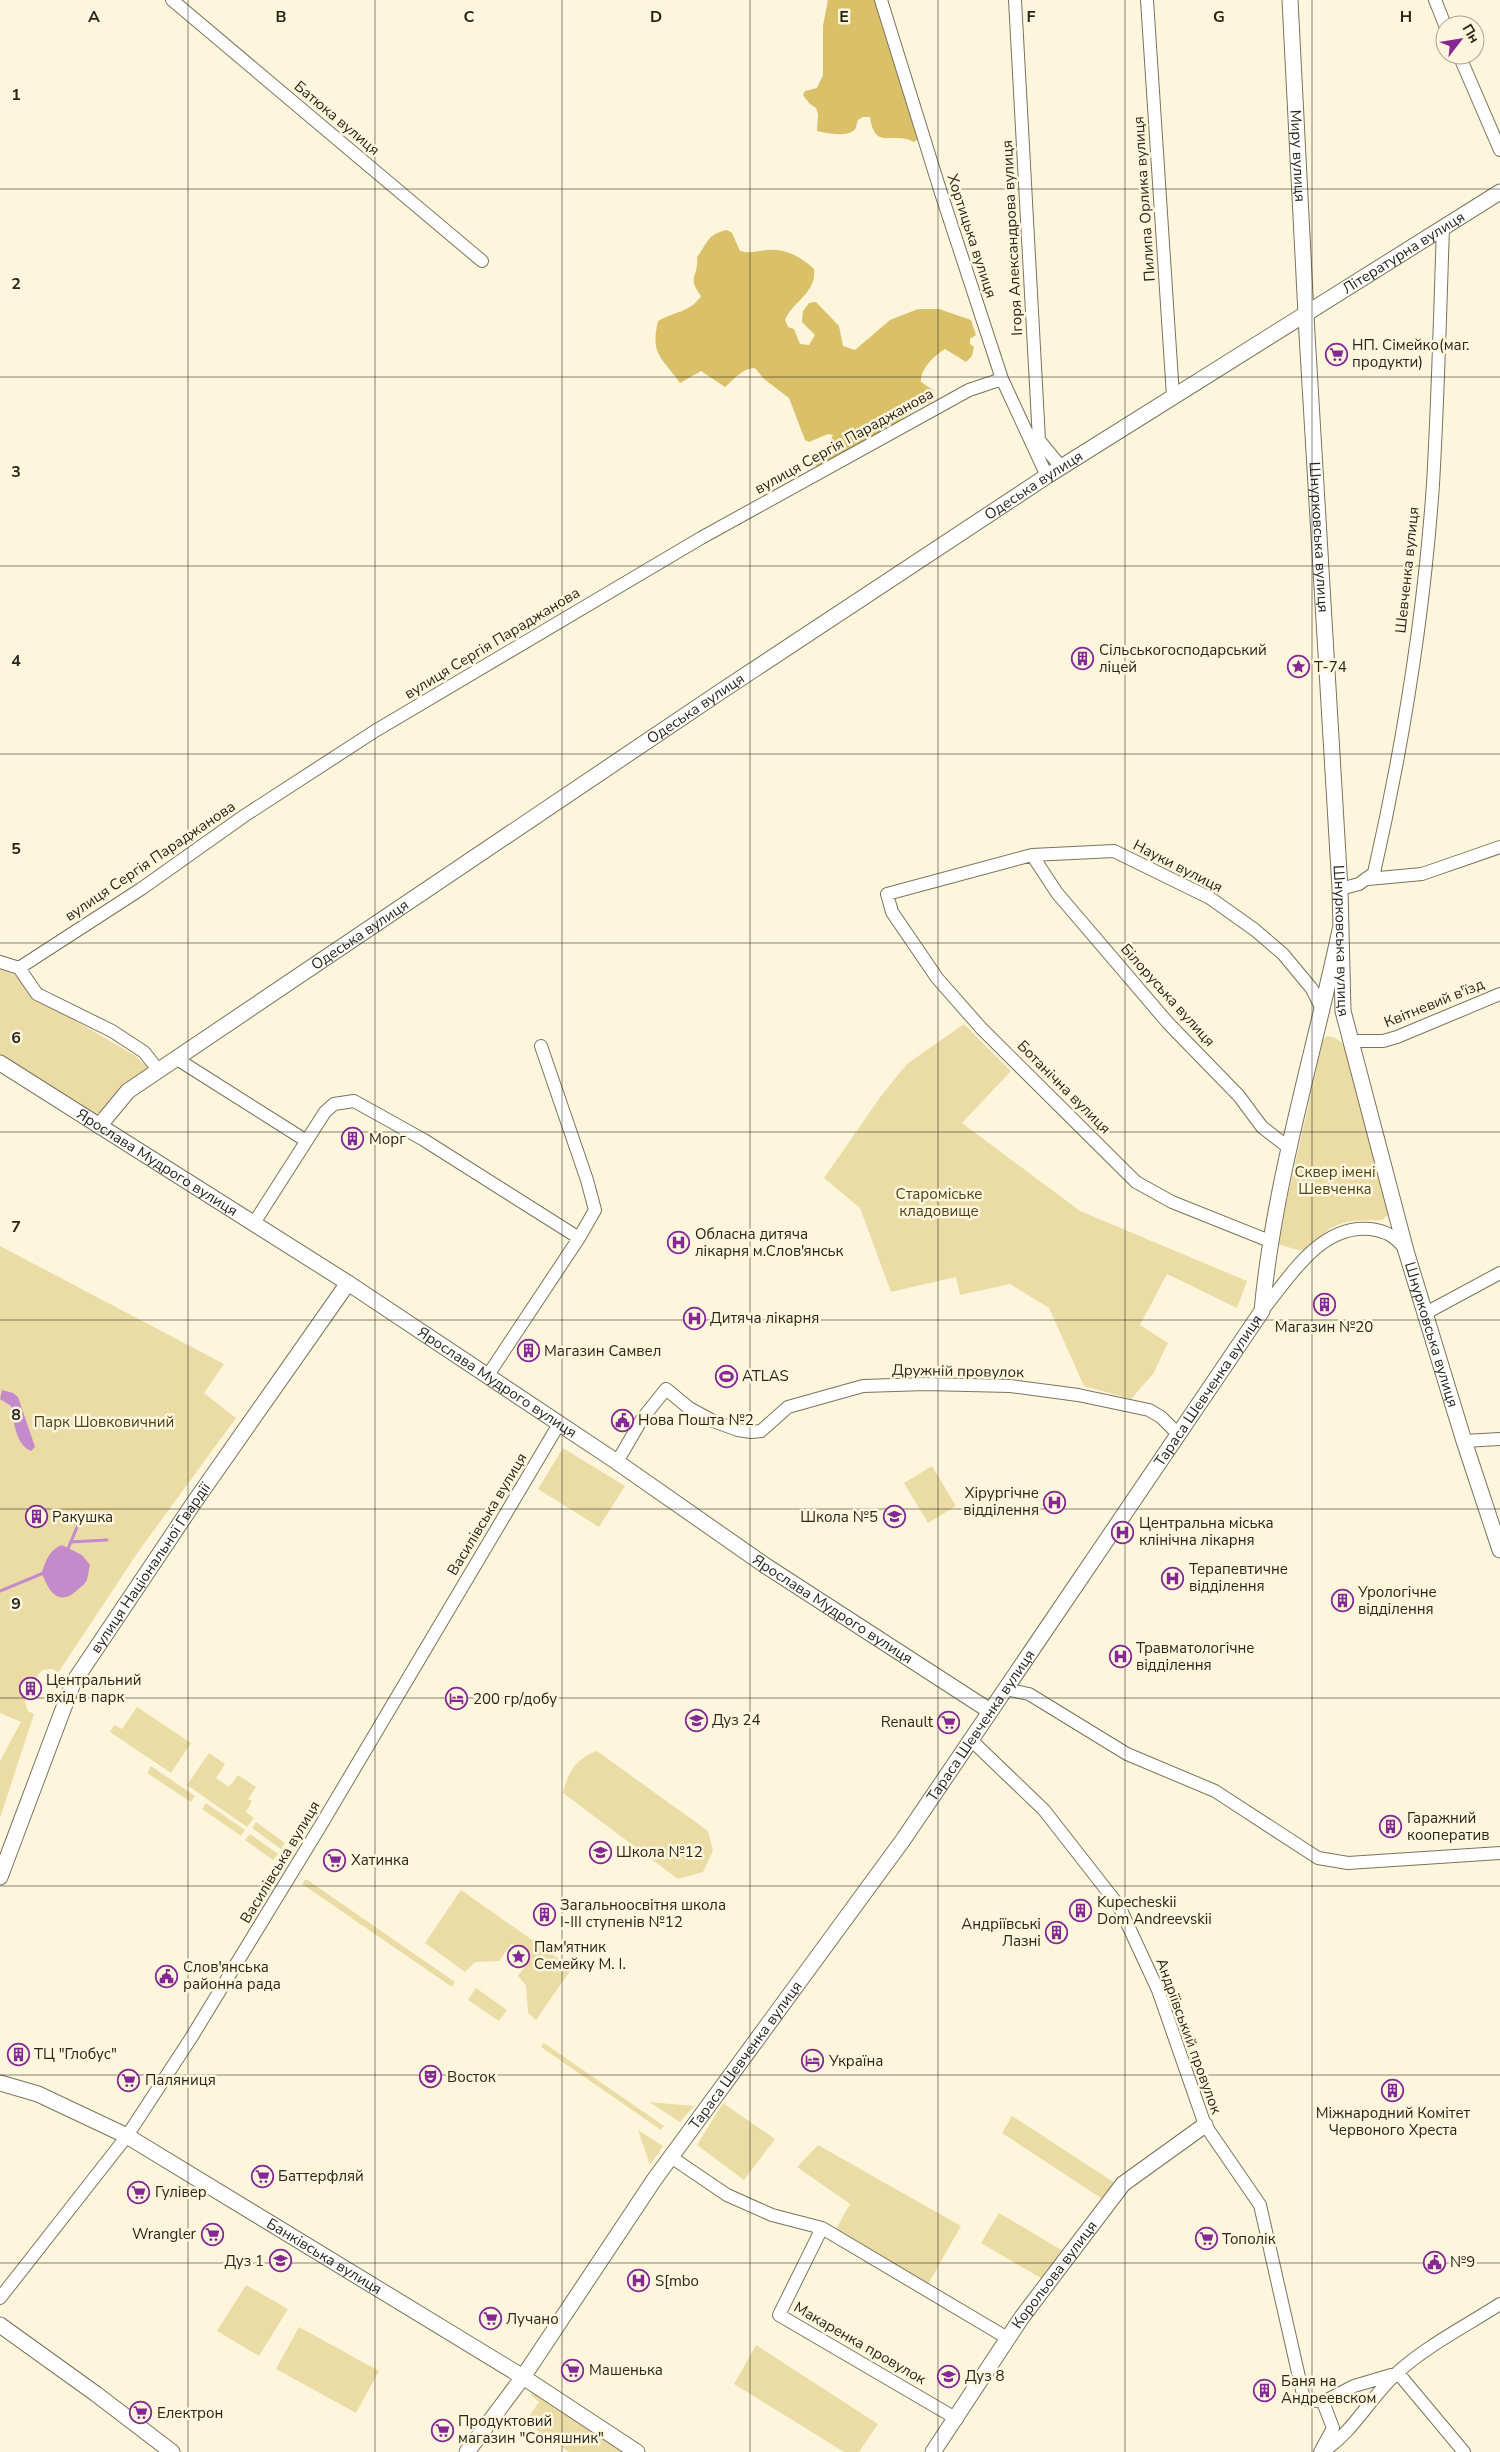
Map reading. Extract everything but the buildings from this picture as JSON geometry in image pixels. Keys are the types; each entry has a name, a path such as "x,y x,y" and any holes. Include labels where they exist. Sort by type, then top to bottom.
{"street":[{"name":"Батюка вулиця","path":"172,0 482,261"},
{"name":"Хортицька вулиця","path":"881,0 940,193 1002,379 1047,476"},
{"name":"Ігоря Александрова вулиця","path":"1015,0 1039,440 1061,467"},
{"name":"Пилипа Орлика вулиця","path":"1147,0 1173,396"},
{"name":"Миру вулиця","path":"1290,0 1307,311"},
{"path":"1434,0 1441,15"},
{"path":"1462,65 1500,150"},
{"name":"Літературна вулиця","path":"1307,311 1351,286 1500,192"},
{"name":"Шевченка вулиця","path":"1368,879 1374,873 1396,773 1415,653 1433,485 1443,228"},
{"name":"Одеська вулиця","path":"99,1126 128,1091 712,698 1047,476 1307,311"},
{"name":"Шнурковська вулиця","path":"1307,311 1340,889 1343,1011 1424,1314 1500,1550"},
{"name":"вулиця Сергія Параджанова","path":"19,968 141,889 244,816 383,726 700,538 962,394 1002,379"},
{"path":"1340,889 1368,879 1422,874 1500,847"},
{"name":"Науки вулиця","path":"887,894 1032,855 1114,851 1210,898 1255,930 1283,954 1312,989 1323,1011"},
{"name":"Білоруська вулиця","path":"1032,855 1057,893 1168,1023 1239,1096 1262,1127 1289,1148"},
{"name":"Ботанічна вулиця","path":"887,894 892,912 937,978 981,1028 1136,1182 1172,1202 1272,1242"},
{"name":"Тараса Шевченка вулиця","path":"467,2452 523,2377 672,2157 897,1848 1262,1311 1289,1148 1323,1011 1340,930"},
{"path":"0,962 19,968 36,994 112,1031 144,1052 159,1071"},
{"name":"Квітневий в'їзд","path":"1352,1046 1355,1041 1383,1041 1500,994"},
{"path":"488,1375 579,1238 595,1210 587,1180 541,1046"},
{"path":"177,1059 306,1140"},
{"name":"Ярослава Мудрого вулиця","path":"0,1063 348,1283 617,1462 766,1566 990,1711"},
{"path":"254,1223 325,1112 334,1104 354,1101 424,1140 579,1238"},
{"path":"1262,1311 1322,1242 1340,1232 1360,1228 1380,1230 1395,1237 1406,1251"},
{"path":"1424,1314 1500,1273"},
{"name":"вулиця Національної Гвардії","path":"0,1877 73,1683 162,1550 348,1283"},
{"name":"Дружній провулок","path":"617,1462 642,1419 666,1389 689,1408 738,1430 751,1432 761,1431 788,1407 863,1386 926,1384 1010,1386 1078,1395 1148,1410 1161,1417 1179,1435"},
{"name":"Василівська вулиця","path":"0,2298 127,2136 191,2038 326,1817 559,1424"},
{"path":"1464,1441 1500,1439"},
{"path":"1005,1688 1029,1694 1127,1754 1215,1791 1318,1858 1348,1863 1500,1853"},
{"name":"Андріївський провулок","path":"970,1740 1044,1810 1119,1906 1158,1990 1204,2124 1260,2205 1304,2399 1324,2402"},
{"name":"Банківська вулиця","path":"1,2083 38,2094 127,2136 523,2377 637,2452"},
{"name":"Корольова вулиця","path":"933,2452 957,2419 1022,2317 1123,2184 1204,2124"},
{"path":"672,2157 727,2195 772,2215 822,2228 1009,2339"},
{"name":"Макаренка провулок","path":"822,2228 779,2314 957,2419"},
{"path":"1321,2452 1339,2441 1398,2373 1440,2342 1500,2304"},
{"path":"0,2326 96,2394 172,2452"},
{"path":"1321,2452 1333,2428 1324,2402 1354,2386 1398,2373"},
{"path":"1398,2373 1464,2452"}],"green space":[{"path":"0,968 22,978 34,997 134,1055 150,1069 116,1102 96,1114 83,1109 0,1057"},
{"name":"Староміське кладовище","path":"964,1024 1011,1071 962,1123 1080,1211 1247,1281 1237,1308 1167,1274 1140,1325 1168,1343 1153,1374 1131,1399 1084,1386 1049,1308 1010,1284 960,1295 956,1277 891,1292 860,1208 824,1178 881,1096 907,1064"},
{"name":"Сквер імені Шевченка","path":"1327,1036 1339,1040 1348,1051 1388,1215 1382,1220 1350,1222 1336,1226 1322,1235 1305,1252 1277,1244 1323,1040"},
{"name":"Парк Шовковичний","path":"0,1246 224,1364 204,1393 236,1418 138,1552 58,1673 53,1669 42,1670 26,1692 25,1702 28,1711 34,1714 0,1818 0,1761 21,1722 0,1713"},
{"path":"563,1448 625,1486 599,1527 538,1489"},
{"path":"932,1466 956,1506 928,1523 904,1483"},
{"path":"137,1707 191,1743 171,1773 110,1732 114,1725 122,1729"},
{"path":"597,1751 708,1831 713,1851 703,1872 678,1879 563,1793 570,1772 578,1762"},
{"path":"209,1753 225,1764 216,1778 229,1787 238,1775 256,1787 248,1799 252,1801 246,1812 254,1818 247,1827 187,1785"},
{"path":"151,1766 195,1796 191,1802 147,1773"},
{"path":"206,1803 245,1830 241,1836 202,1809"},
{"path":"256,1822 285,1843 281,1849 252,1828"},
{"path":"250,1834 278,1854 273,1860 245,1840"},
{"path":"306,1879 455,1982 452,1987 302,1884"},
{"path":"461,1890 572,1968 536,2020 528,2013 526,1985 518,1976 531,1958 512,1943 499,1961 475,1962 465,1972 425,1943"},
{"path":"476,1988 507,2010 499,2021 468,2000"},
{"path":"544,2043 664,2126 661,2130 541,2047"},
{"path":"649,2102 694,2106 680,2122"},
{"path":"723,2103 775,2139 744,2180 697,2145"},
{"path":"1012,2116 1118,2185 1107,2202 1002,2133"},
{"path":"638,2130 663,2146 650,2165"},
{"path":"818,2145 961,2226 927,2286 835,2231 850,2204 797,2167"},
{"path":"999,2213 1063,2251 1046,2281 981,2243"},
{"path":"246,2285 288,2309 259,2356 217,2331"},
{"path":"299,2327 379,2371 356,2413 276,2369"},
{"path":"756,2345 878,2424 859,2452 844,2452 734,2384"},
{"path":"534,2390 624,2452 569,2452 525,2422 539,2402 531,2395"}],"shaded area":[{"path":"828,0 878,0 918,139 914,142 906,139 881,137 872,128 870,117 863,117 858,120 855,129 849,133 835,134 817,131 818,114 816,108 803,95 805,91 817,88 823,75 823,26"},
{"path":"727,230 732,233 740,251 781,250 798,257 814,269 812,284 785,320 788,327 794,329 800,344 809,345 815,335 802,322 803,311 809,303 816,302 839,326 843,346 855,350 890,320 918,309 939,309 971,320 976,335 970,339 970,344 974,347 972,356 966,362 945,349 929,363 921,377 921,382 933,390 935,396 931,402 915,409 879,435 817,466 813,462 812,456 826,450 833,435 828,434 809,442 805,440 789,398 764,379 755,368 751,368 735,377 725,387 701,371 680,383 659,355 656,341 658,321 687,309 701,296 694,284 697,257 715,234"},
{"path":"2,1390 13,1393 18,1397 35,1447 31,1451 18,1438 11,1406 0,1399"},
{"path":"62,1545 82,1555 90,1565 85,1583 70,1596 59,1597 47,1585 42,1573 54,1549"}],"waterway":[{"path":"68,1549 80,1520"},
{"path":"70,1542 107,1540"},
{"path":"0,1591 46,1572"}],"place":[{"name":"НП. Сімейко(маг. продукти)","path":"1336,354"},
{"name":"Сільськогосподарський ліцей","path":"1083,659"},
{"name":"Т-74","path":"1298,667"},
{"name":"Морг","path":"353,1139"},
{"name":"Обласна дитяча лікарня м.Слов'янськ","path":"679,1243"},
{"name":"Магазин №20","path":"1324,1304"},
{"name":"Дитяча лікарня","path":"694,1318"},
{"name":"Магазин Самвел","path":"528,1351"},
{"name":"ATLAS","path":"726,1376"},
{"name":"Нова Пошта №2","path":"622,1420"},
{"name":"Хірургічне відділення","path":"1055,1502"},
{"name":"Ракушка","path":"36,1517"},
{"name":"Школа №5","path":"894,1517"},
{"name":"Центральна міська клінічна лікарня","path":"1123,1532"},
{"name":"Терапевтичне відділення","path":"1173,1578"},
{"name":"Урологічне відділення","path":"1342,1601"},
{"name":"Травматологічне відділення","path":"1120,1657"},
{"name":"Центральний вхід в парк","path":"30,1689"},
{"name":"200 гр/добу","path":"457,1699"},
{"name":"Дуз 24","path":"696,1720"},
{"name":"Renault","path":"949,1722"},
{"name":"Гаражний кооператив","path":"1391,1827"},
{"name":"Школа №12","path":"600,1852"},
{"name":"Хатинка","path":"335,1860"},
{"name":"Kupecheskii Dom Andreevskii","path":"1081,1911"},
{"name":"Загальноосвітня школа І-ІІІ ступенів №12","path":"544,1914"},
{"name":"Андріївські Лазні","path":"1057,1933"},
{"name":"Пам'ятник Семейку М. І.","path":"518,1956"},
{"name":"Слов'янська районна рада","path":"167,1976"},
{"name":"ТЦ \"Глобус\"","path":"18,2054"},
{"name":"Україна","path":"813,2061"},
{"name":"Восток","path":"431,2077"},
{"name":"Паляниця","path":"129,2080"},
{"name":"Міжнародний Комітет Червоного Хреста","path":"1393,2090"},
{"name":"Баттерфляй","path":"262,2176"},
{"name":"Гулівер","path":"139,2192"},
{"name":"Wrangler","path":"212,2234"},
{"name":"Тополік","path":"1206,2239"},
{"name":"Дуз 1","path":"280,2261"},
{"name":"№9","path":"1434,2262"},
{"name":"S[mbo","path":"639,2281"},
{"name":"Лучано","path":"490,2319"},
{"name":"Машенька","path":"573,2370"},
{"name":"Дуз 8","path":"949,2376"},
{"name":"Баня на Андреевском","path":"1265,2390"},
{"name":"Електрон","path":"141,2413"},
{"name":"Продуктовий магазин \"Соняшник\"","path":"442,2430"}]}
